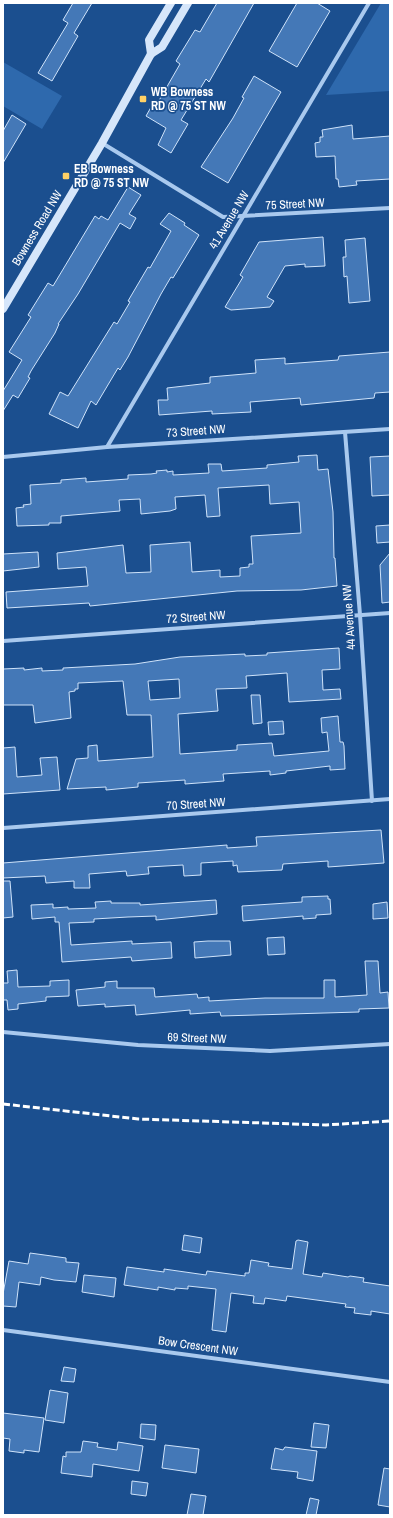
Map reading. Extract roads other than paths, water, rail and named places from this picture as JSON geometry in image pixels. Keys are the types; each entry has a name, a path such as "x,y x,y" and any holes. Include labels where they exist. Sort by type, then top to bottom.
{"street":[{"name":"Bowness Road NW","path":"151,54 149,40 171,3"},
{"name":"Bowness Road NW","path":"3,309 102,143 151,54 162,47 188,3"},
{"name":"41 Avenue NW","path":"107,447 369,3"},
{"name":"75 Street NW","path":"102,143 224,217 390,208"},
{"name":"73 Street NW","path":"3,457 107,447 390,429"},
{"name":"44 Avenue NW","path":"345,432 360,615 372,801"},
{"name":"72 Street NW","path":"3,641 390,613"},
{"name":"70 Street NW","path":"3,828 390,800"},
{"name":"69 Street NW","path":"3,1032 138,1045 270,1051 390,1044"},
{"name":"Bow Crescent NW","path":"3,1330 390,1382"}],"railway":[{"path":"3,1104 138,1119 326,1125 390,1121"}],"place":[{"name":"WB Bowness RD @ 75 ST NW","path":"143,99"},
{"name":"EB Bowness RD @ 75 ST NW","path":"66,176"}]}
